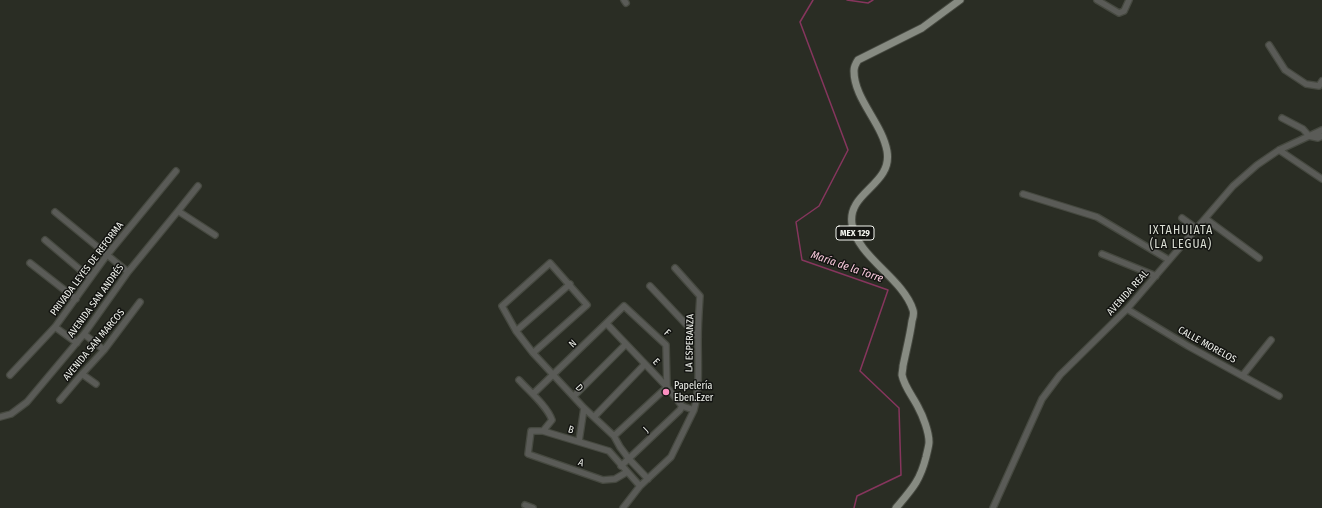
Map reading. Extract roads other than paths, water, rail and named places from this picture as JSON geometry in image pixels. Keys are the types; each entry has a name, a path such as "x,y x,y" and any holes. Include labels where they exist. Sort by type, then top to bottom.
{"main road":[{"name":"MEX 129","path":"896,508 915,486 923,468 929,442 924,418 902,375 914,311 906,296 893,279 865,250 857,237 852,224 853,209 858,200 881,177 887,166 887,154 884,140 860,95 855,81 854,69 858,60 922,28 951,3 960,0"}],"street":[{"path":"1097,0 1119,13 1124,11 1129,0"},
{"path":"1269,45 1285,70 1306,84 1319,86 1322,81"},
{"path":"1282,118 1303,129 1309,136 1318,138 1322,136"},
{"name":"AVENIDA REAL","path":"993,508 1042,399 1060,375 1128,309 1234,186 1256,165 1279,150 1322,130"},
{"path":"1279,150 1322,179"},
{"name":"PRIVADA LEYES DE REFORMA","path":"10,375 55,327 107,255 176,171"},
{"name":"AVENIDA SAN ANDRÉS","path":"0,417 11,414 27,402 84,334 128,272 198,186"},
{"path":"1023,194 1097,217 1170,260"},
{"path":"178,211 215,235"},
{"path":"55,212 128,272"},
{"path":"1182,218 1197,229"},
{"path":"1206,219 1259,258"},
{"path":"45,240 90,278"},
{"path":"1102,254 1156,276"},
{"path":"30,263 76,299"},
{"name":"D","path":"570,284 550,263 502,306 516,331 533,352 584,408 614,436 629,459 648,480"},
{"name":"LA ESPERANZA","path":"622,508 640,486 671,457 694,410 696,402 700,296 675,268"},
{"path":"516,331 570,284 587,305 533,352"},
{"path":"650,286 698,337"},
{"name":"AVENIDA SAN MARCOS","path":"60,400 104,350 140,302"},
{"name":"N","path":"533,394 624,306"},
{"name":"F","path":"624,306 666,345 667,387"},
{"name":"CALLE MORELOS","path":"1128,309 1188,346 1279,396"},
{"name":"E","path":"607,324 667,387 682,406"},
{"path":"55,327 76,344"},
{"path":"84,334 104,350"},
{"path":"1243,376 1271,340"},
{"path":"574,396 626,344"},
{"path":"594,417 645,364"},
{"path":"82,374 96,384"},
{"path":"519,380 550,415 552,420 543,431"},
{"path":"614,436 667,387"},
{"path":"682,406 694,410"},
{"name":"J","path":"621,466 680,410 682,406"},
{"path":"579,441 584,408"},
{"name":"A","path":"543,431 532,431 528,454 603,480 615,479 627,472"},
{"name":"B","path":"543,431 609,451 621,466"},
{"path":"621,466 640,486"},
{"path":"525,505 533,508"}],"waterway":[{"name":"María de la Torre","path":"813,0 800,22 848,150 819,206 796,222 802,260 888,290 860,371 899,408 901,475 857,496 854,508"},
{"name":"María de la Torre","path":"847,0 868,3 873,0"}],"place":[{"name":"Papelería Eben.Ezer","path":"666,392"}],"district":[{"name":"IXTAHUIATA (LA LEGUA)","path":"1181,238"}]}
